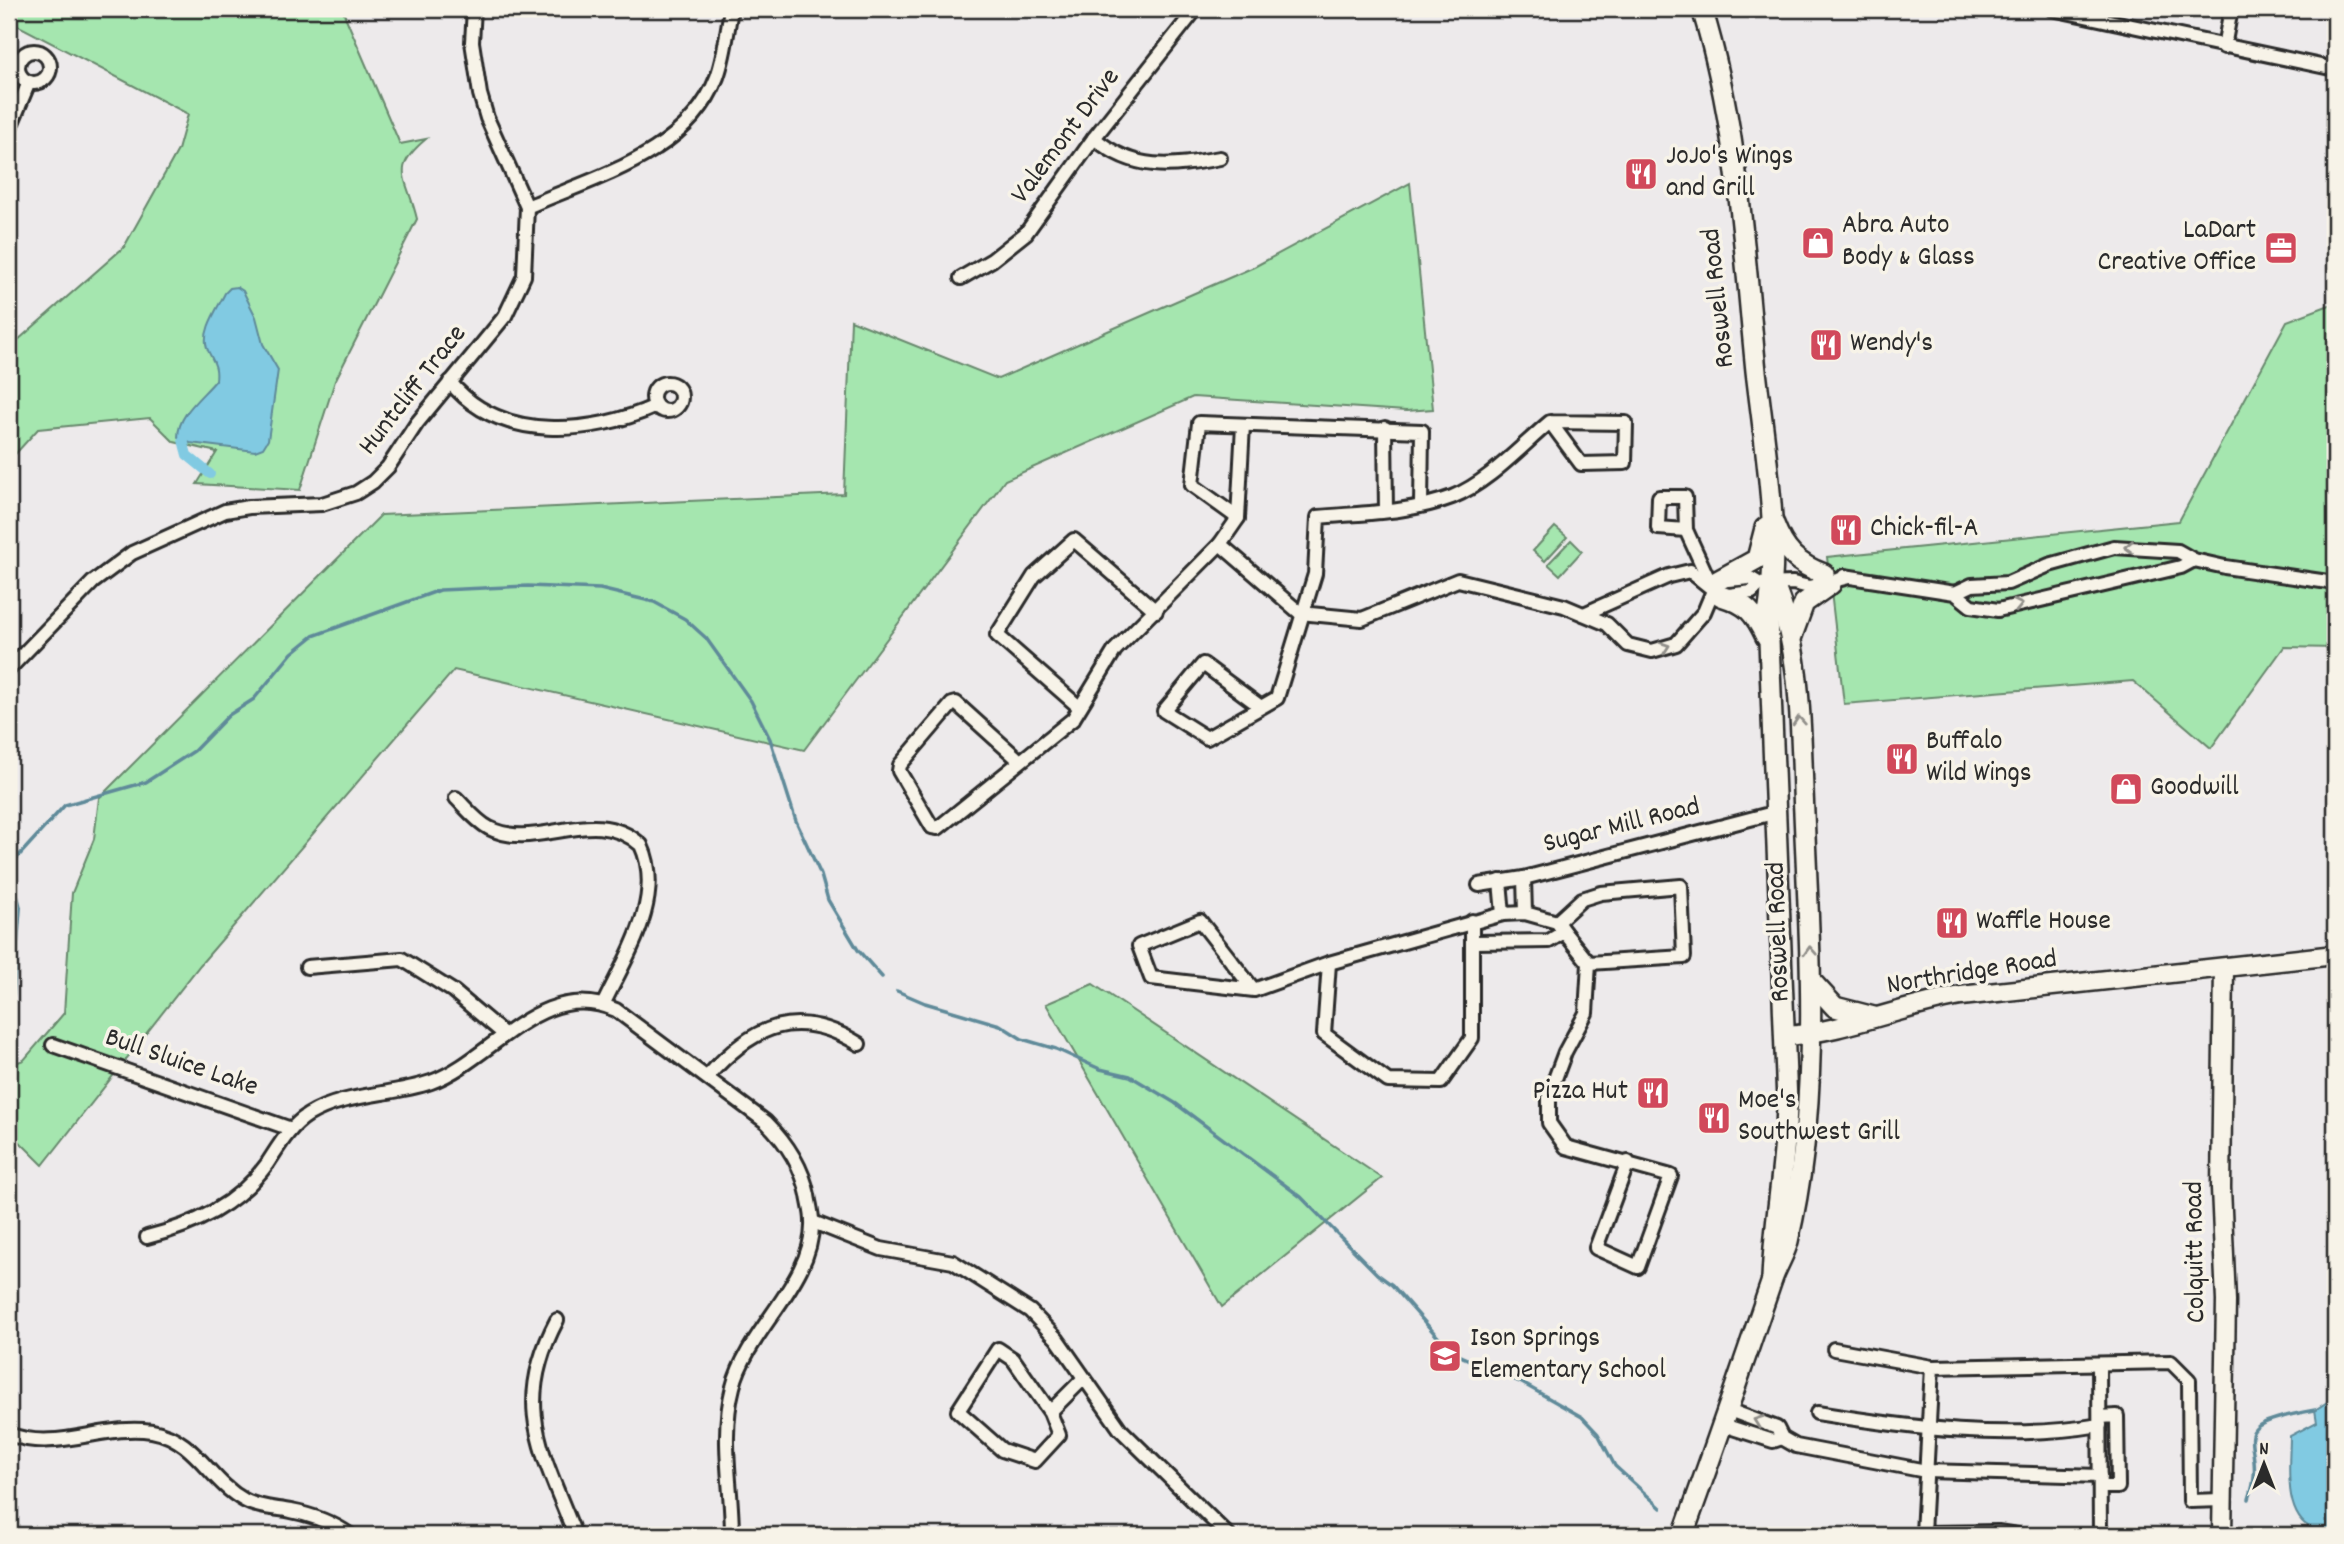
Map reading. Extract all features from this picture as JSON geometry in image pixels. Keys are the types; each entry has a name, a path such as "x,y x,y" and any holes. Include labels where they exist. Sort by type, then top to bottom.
{"main road":[{"name":"Roswell Road","path":"1702,9 1723,92 1734,164 1768,474 1768,615 1787,1037 1786,1150 1773,1242 1772,1279"},
{"path":"1769,514 1792,557 1802,566 1835,578"},
{"path":"1769,514 1757,559 1717,588 1743,602 1758,621 1770,646"},
{"path":"1791,640 1804,603 1835,578"},
{"name":"Roswell Road","path":"1683,1535 1787,1243 1800,1170 1808,1102 1811,981 1801,750 1787,615 1767,583"},
{"path":"1811,981 1835,1007 1874,1017"}],"street":[{"name":"Huntcliff Trace","path":"9,668 93,582 132,553 225,511 249,507 321,504 356,493 387,467 450,382 505,316 518,294 527,250 527,207 487,118 480,94 472,42 474,9"},
{"path":"527,207 648,154 684,128 703,105 716,79 731,9"},
{"name":"Valemont Drive","path":"961,278 992,260 1026,233 1094,138 1196,9"},
{"path":"2052,9 2093,14 2224,47 2335,69"},
{"path":"2224,47 2231,9"},
{"path":"9,130 29,82"},
{"path":"1094,138 1119,156 1148,166 1173,166 1220,158"},
{"path":"450,382 460,394 490,412 546,428 604,425 656,406"},
{"path":"1261,707 1203,664 1164,711 1207,738 1277,698 1300,613 1315,574 1316,520 1386,511 1452,497 1478,482 1550,422 1626,423 1625,463 1581,464 1550,422"},
{"path":"1238,518 1192,485 1198,424 1422,431 1421,505"},
{"path":"1019,760 956,703 952,704 900,765 899,771 932,828 938,828 1073,719 1115,650 1220,544 1238,518 1243,425"},
{"path":"1385,428 1386,511"},
{"path":"1686,530 1717,588"},
{"path":"1079,707 997,635 1034,576 1074,540 1156,611"},
{"path":"1220,544 1300,613 1362,619 1458,580 1492,586 1584,614 1607,625 1628,645 1652,651 1676,644 1704,612 1717,588 1750,578 1767,583 1793,583 1810,587 1835,578 1955,593 1971,606 1998,610 2181,567 2194,560"},
{"path":"1955,593 1972,585 2008,583 2049,565 2114,547 2178,551 2194,560 2335,583"},
{"path":"1584,614 1669,576 1690,571 1717,588"},
{"path":"456,798 480,822 501,833 520,834 607,826 641,845 648,871 644,917 603,1005"},
{"name":"Sugar Mill Road","path":"1479,885 1524,878 1777,812"},
{"path":"1524,878 1525,913"},
{"path":"1500,881 1503,914"},
{"path":"1474,942 1549,941 1582,899 1601,893 1681,886 1684,957 1589,963"},
{"path":"1254,990 1200,921 1139,946 1151,978 1254,990 1329,963 1503,914 1525,913 1561,927 1589,963 1586,1013 1565,1052 1549,1095 1549,1123 1566,1147 1628,1162 1671,1176 1638,1267 1596,1248 1628,1162"},
{"path":"1329,963 1324,1034 1388,1081 1441,1082 1472,1038 1472,922"},
{"name":"Northridge Road","path":"1787,1037 1811,1034 1961,996 2335,956"},
{"path":"307,967 402,960 453,991 504,1034"},
{"name":"Colquitt Road","path":"2222,1535 2226,1301 2221,1188 2224,968"},
{"path":"147,1237 179,1228 222,1208 256,1178 291,1129 321,1108 347,1100 400,1092 435,1081 467,1063 504,1034 539,1013 566,1005 603,1005 630,1020 766,1122 787,1145 806,1184 813,1222 799,1271 745,1355 732,1387 726,1445 732,1535"},
{"path":"708,1076 741,1042 779,1026 821,1026 859,1044"},
{"name":"Bull Sluice Lake","path":"53,1045 291,1129"},
{"path":"813,1222 881,1249 953,1262 1030,1311 1056,1339 1119,1429 1228,1535"},
{"path":"557,1320 537,1365 532,1406 542,1450 575,1535"},
{"path":"998,1349 1013,1360 1050,1412 1059,1435 1035,1461 1024,1460 1002,1450 958,1410 998,1349"},
{"path":"1834,1349 1932,1367 2171,1362 2189,1380 2190,1501 2222,1500"},
{"path":"2099,1364 2100,1535"},
{"path":"1932,1367 1923,1533 1998,1532 2017,1535"},
{"path":"1050,1412 1083,1379"},
{"path":"1726,1417 1773,1441 1782,1438 1796,1446 1926,1471 2100,1482 2118,1487 2118,1416 2071,1430 1929,1430 1817,1413"},
{"path":"9,1434 30,1440 62,1440 133,1430 154,1432 185,1445 244,1500 312,1516 350,1535"}],"green space":[{"path":"9,9 342,9 400,144 426,139 404,167 417,219 335,381 300,490 197,484 217,452 174,442 150,418 38,429 9,461 9,348 124,247 178,150 188,114 9,21"},
{"path":"1410,183 1433,409 1406,411 1193,397 1005,480 804,750 454,670 200,965 43,1165 9,1131 9,1065 24,1060 64,1013 72,893 94,839 99,798 381,515 844,494 851,320 998,379 1254,267"},
{"path":"2335,303 2335,648 2284,647 2211,748 2133,681 1844,704 1827,557 2179,521 2287,321"},
{"path":"1555,527 1567,537 1545,561 1533,551"},
{"path":"1571,540 1582,551 1560,575 1548,564"},
{"path":"1093,984 1382,1178 1222,1307 1046,1004"}],"water":[{"path":"237,287 243,291 256,317 263,344 278,370 268,440 263,448 255,451 190,443 178,437 186,413 216,380 206,334 225,293 230,288"},
{"path":"11,870 21,907 14,994 9,1011"},
{"path":"2335,1397 2335,1534 2316,1530 2303,1522 2296,1513 2289,1473 2290,1436 2317,1422 2315,1410"}],"waterway":[{"path":"183,440 187,455 210,474"},
{"path":"9,875 15,860 65,805 146,782 194,751 229,715 254,699 292,653 313,636 440,590 528,586 600,589 654,602 685,619 706,638 751,701 770,739 796,821 821,875 828,900 858,950 882,977"},
{"path":"897,991 925,1003 1000,1025 1022,1039 1056,1049 1100,1069 1130,1076 1175,1103 1301,1197 1377,1274 1392,1285 1451,1352 1522,1383 1582,1417 1598,1434 1615,1466 1661,1508"},
{"path":"2249,1499 2254,1478 2252,1438 2255,1430 2264,1423 2283,1416 2315,1410"}],"place":[{"name":"JoJo's Wings and Grill","path":"1641,174"},
{"name":"Abra Auto Body & Glass","path":"1818,243"},
{"name":"LaDart Creative Office","path":"2281,248"},
{"name":"Wendy's","path":"1826,345"},
{"name":"Chick-fil-A","path":"1846,530"},
{"name":"Buffalo Wild Wings","path":"1902,759"},
{"name":"Goodwill","path":"2126,789"},
{"name":"Waffle House","path":"1952,923"},
{"name":"Pizza Hut","path":"1653,1093"},
{"name":"Moe's Southwest Grill","path":"1714,1118"},
{"name":"Ison Springs Elementary School","path":"1445,1356"}]}
